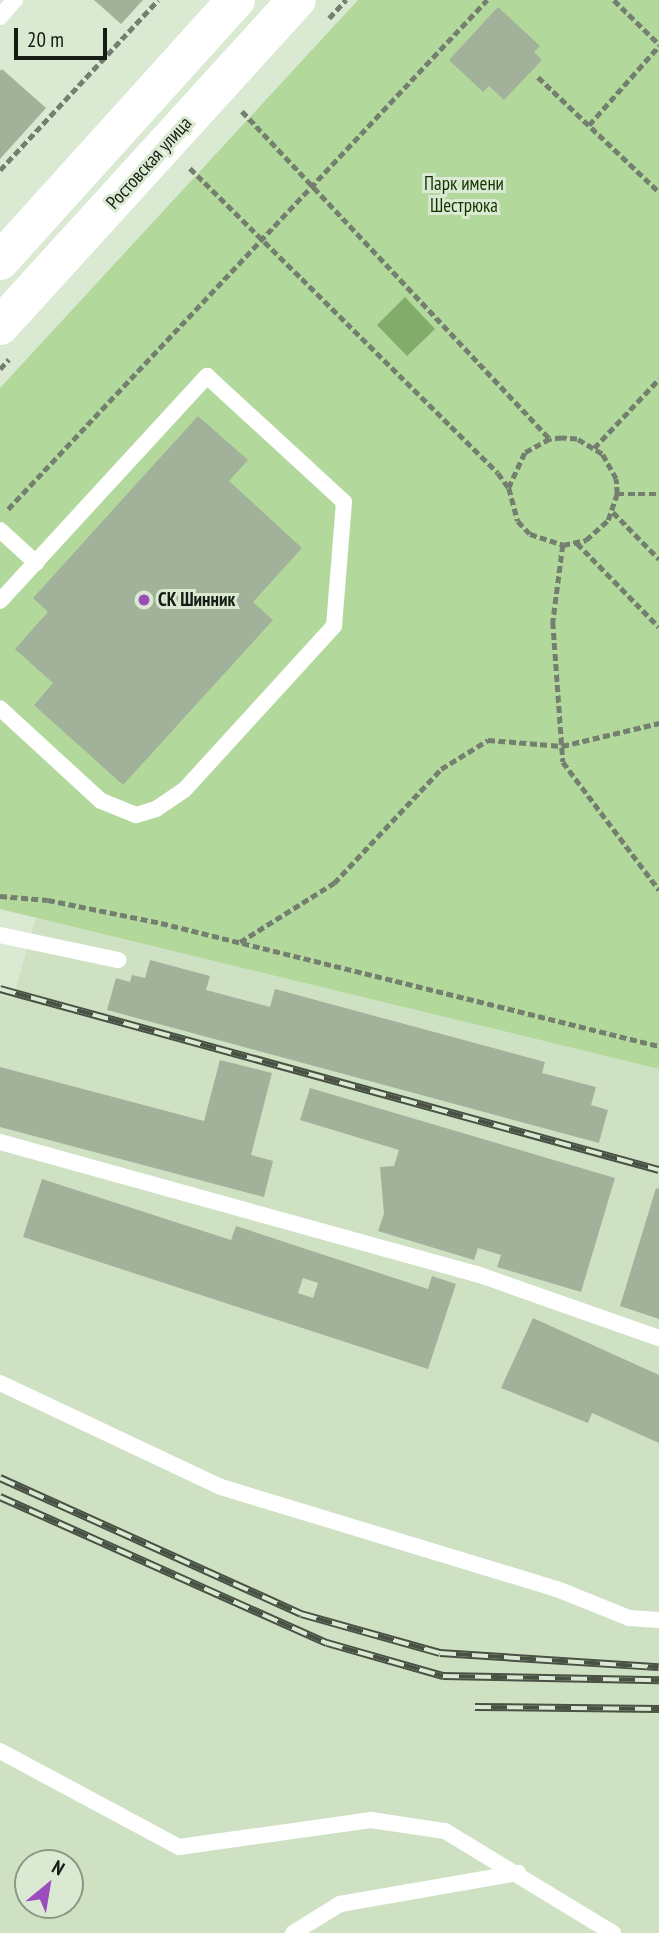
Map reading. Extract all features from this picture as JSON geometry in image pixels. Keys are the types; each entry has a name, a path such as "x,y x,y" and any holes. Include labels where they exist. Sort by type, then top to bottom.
{"street":[{"path":"0,261 236,0"},
{"name":"Ростовская улица","path":"0,326 297,0"}],"lane":[{"path":"0,17 15,0"},
{"path":"0,601 207,376 344,502 334,626 184,790 156,809 136,815 101,802 0,708"},
{"path":"0,530 36,563"},
{"path":"0,935 118,960"},
{"path":"0,1142 477,1274 659,1338"},
{"path":"0,1383 221,1487 557,1588 629,1618 659,1620"},
{"path":"0,1751 179,1847 371,1820 445,1831 613,1933"},
{"path":"293,1933 340,1904 518,1873"}],"path":[{"path":"0,170 158,0"},
{"path":"0,518 486,0"},
{"path":"589,125 659,45 614,0"},
{"path":"538,77 659,191"},
{"path":"242,111 550,439"},
{"path":"190,168 509,488 515,513 530,534 563,545 577,543 595,535 613,512 617,494 610,466 594,448 577,439 550,439 525,453 509,488"},
{"path":"594,448 659,379"},
{"path":"617,494 659,494"},
{"path":"613,512 659,559"},
{"path":"577,543 659,627"},
{"path":"563,545 553,622 563,762 575,784 659,890"},
{"path":"239,943 334,883 440,769 488,740 562,746 659,723"},
{"path":"0,897 48,900 239,943 659,1046"}],"shaded area":[{"path":"405,297 435,329 407,356 377,325"},
{"path":"36,918 659,1069 659,1933 0,1933 0,995 13,998"}],"green space":[{"name":"Парк имени Шестрюка","path":"358,0 659,0 659,1069 0,909 0,388"}],"building":[{"path":"94,0 143,0 121,24"},
{"path":"498,7 540,46 534,52 542,60 504,100 489,86 483,92 449,60"},
{"path":"2,69 46,108 0,159 0,71"},
{"name":"СК Шинник","path":"198,416 248,460 229,481 302,548 253,602 273,620 123,785 34,705 53,683 15,649 48,612 33,598"},
{"path":"150,960 210,976 206,990 270,1007 275,989 545,1062 542,1073 596,1087 591,1105 608,1110 599,1143 107,1010 116,978 130,982 132,975 145,978"},
{"path":"220,1060 272,1073 251,1155 273,1161 264,1197 0,1127 0,1067 204,1121"},
{"path":"310,1088 615,1178 581,1292 497,1267 501,1255 478,1248 474,1260 378,1231 384,1214 380,1167 394,1166 399,1150 300,1120"},
{"path":"42,1179 231,1240 236,1226 428,1289 432,1276 456,1284 428,1369 23,1237","holes":["303,1278 318,1283 313,1298 298,1293"]},
{"path":"656,1188 659,1189 659,1319 620,1306"},
{"path":"533,1318 659,1375 659,1443 592,1413 588,1423 501,1388"}],"railway":[{"path":"0,989 659,1170"},
{"path":"0,1478 301,1614 440,1653 659,1667"},
{"path":"0,1497 327,1643 443,1676 659,1680"},
{"path":"475,1707 659,1709"}],"place":[{"name":"СК Шинник","path":"144,600"}]}
